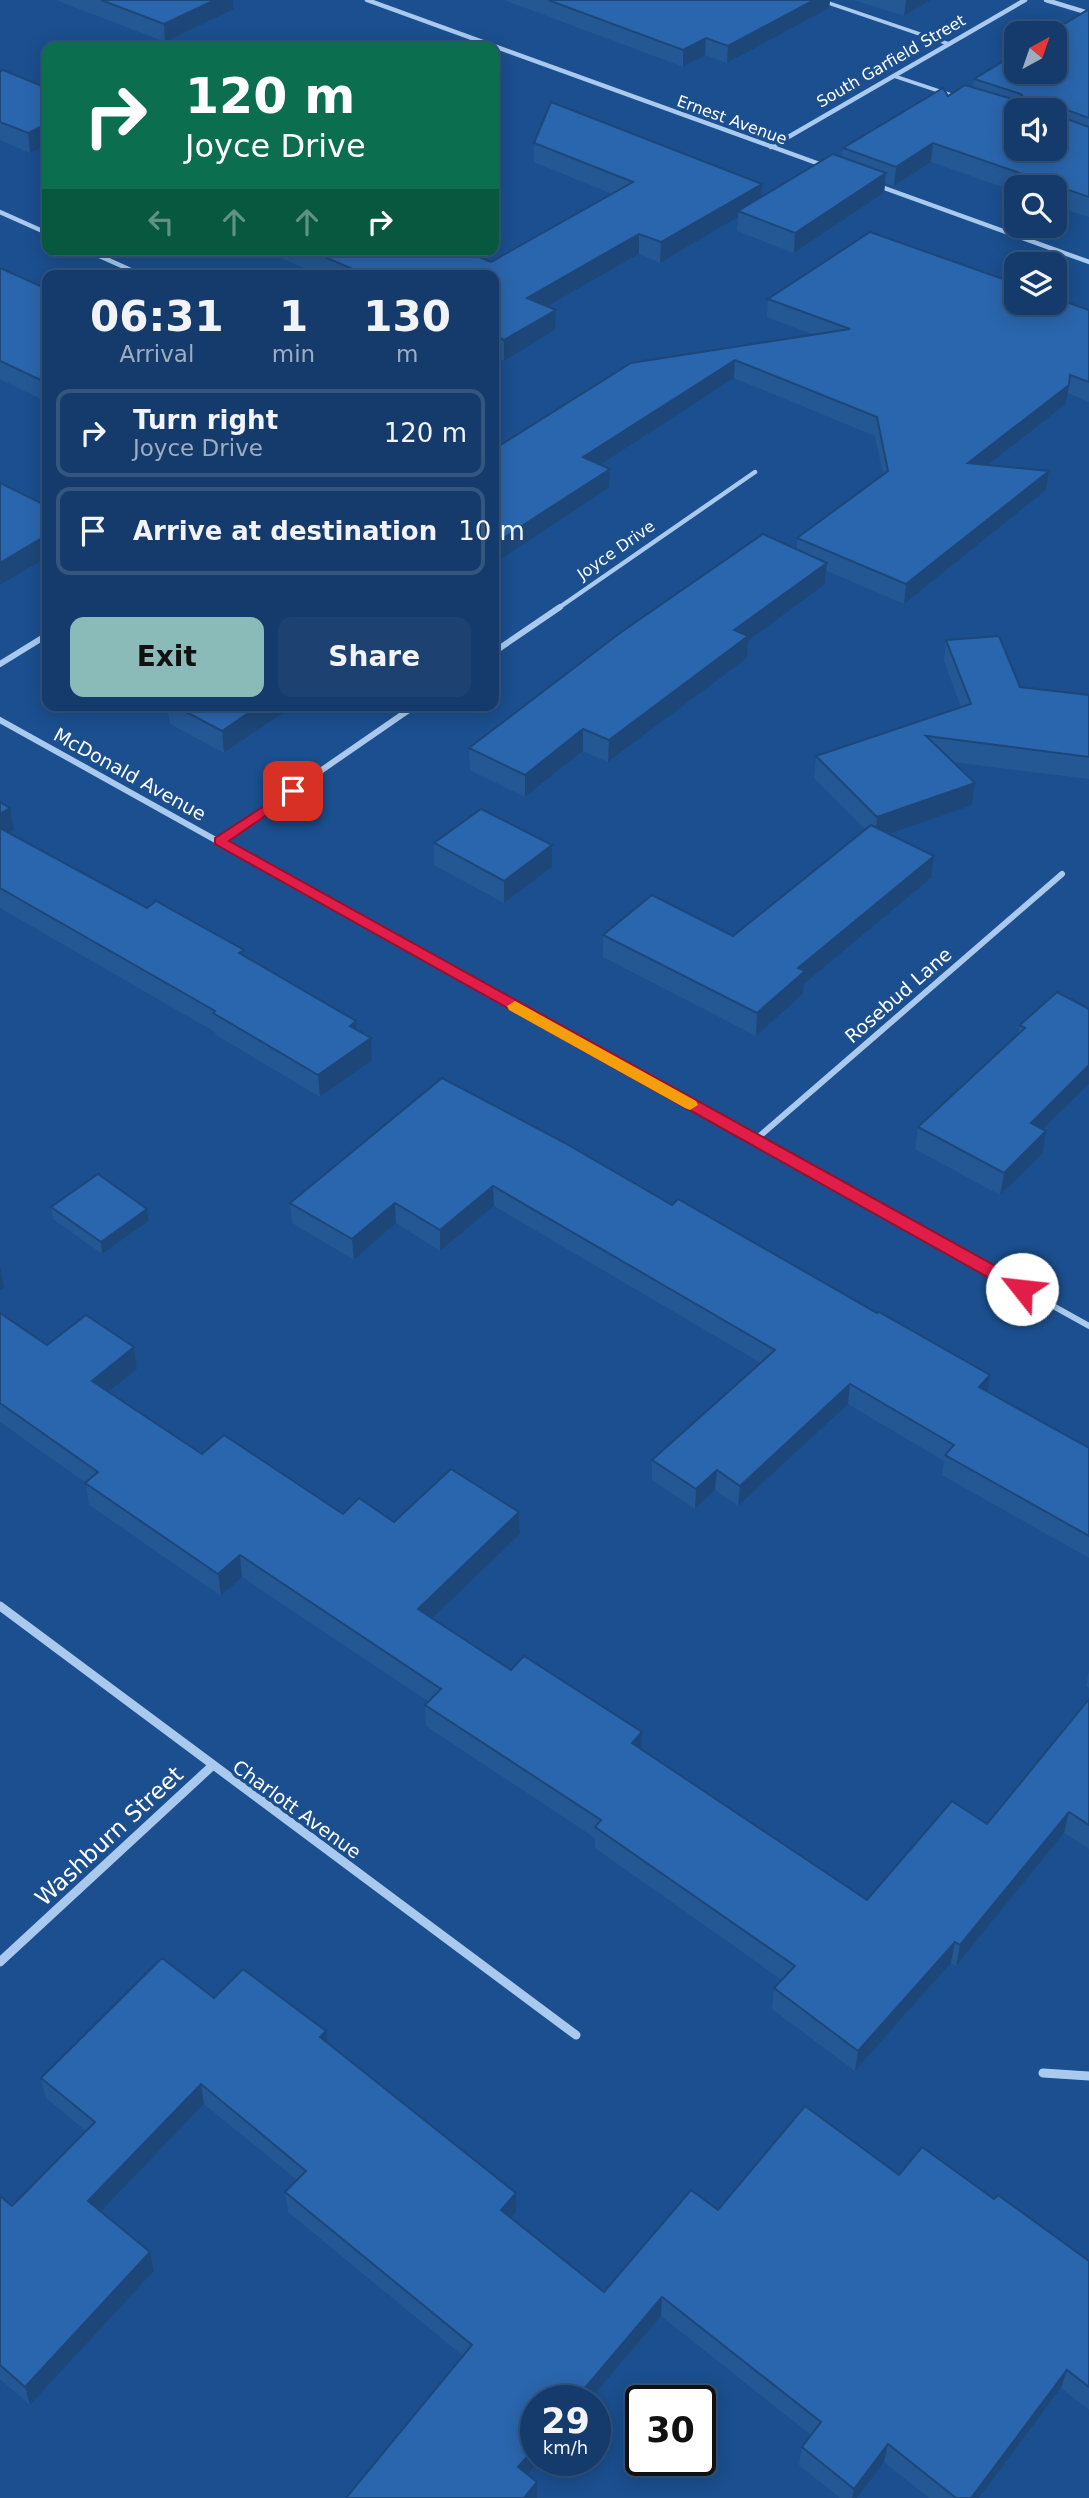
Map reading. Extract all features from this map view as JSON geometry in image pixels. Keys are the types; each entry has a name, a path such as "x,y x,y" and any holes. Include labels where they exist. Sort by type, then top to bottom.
{"street":[{"name":"Ernest Avenue","path":"367,0 482,42"},
{"name":"South Garfield Street","path":"771,147 1025,0"},
{"path":"1046,0 1089,13"},
{"name":"Ernest Avenue","path":"499,48 835,170"},
{"path":"873,184 1089,262"},
{"path":"0,212 42,231"},
{"path":"99,256 131,270"},
{"name":"Joyce Drive","path":"499,649 755,471"},
{"path":"0,664 42,638"},
{"path":"219,841 407,711"},
{"name":"McDonald Avenue","path":"0,720 1089,1326"},
{"name":"Rosebud Lane","path":"754,1141 1062,874"},
{"name":"Charlott Avenue","path":"0,1606 576,2035"},
{"name":"Washburn Street","path":"0,1962 212,1766"},
{"path":"1043,2073 1089,2076"}],"lane":[{"path":"820,0 950,44"},
{"path":"894,76 956,97"}],"building":[{"path":"101,0 215,0 164,24"},
{"path":"548,0 814,0 728,46 706,38 683,50"},
{"path":"1089,9 1089,118 1067,110 1067,98 1024,98 1021,94 974,79 1004,61 1004,84 1068,84 1068,22"},
{"path":"3,70 42,86 42,126 28,133 0,122 0,72"},
{"path":"965,85 1009,98 1004,98 1004,161 1067,161 1067,119 1089,127 1089,197 1067,189 1067,175 1025,175 933,143 896,167 843,148 943,88 948,96"},
{"path":"551,102 762,184 661,242 639,234 527,298 556,310 504,340 499,338 499,270 355,270 323,256 476,256 491,262 633,182 534,143"},
{"path":"833,154 886,173 795,233 738,211"},
{"path":"870,232 1004,279 1004,315 1067,315 1067,302 1089,310 1089,382 1070,375 1069,385 968,463 1049,471 906,584 797,538 888,471 877,417 735,360 583,457 610,469 499,541 499,446 631,363 850,329 768,299"},
{"path":"0,268 42,287 42,381 0,361"},
{"path":"0,483 42,504 42,538 0,563"},
{"path":"763,534 827,563 734,630 748,636 609,740 583,729 525,775 469,748 620,633"},
{"path":"999,636 1020,687 1089,695 1089,757 926,736 975,783 877,817 816,756 971,704 946,640"},
{"path":"184,711 251,711 222,731"},
{"path":"0,802 10,808 0,814"},
{"path":"481,809 552,845 504,881 434,843"},
{"path":"871,825 934,856 798,968 805,971 757,1013 603,935 652,895 733,936"},
{"path":"0,828 147,908 156,901 244,950 239,953 356,1021 350,1026 371,1038 318,1075 213,1013 215,1011 0,888"},
{"path":"1057,992 1089,1009 1089,1065 1031,1123 1046,1131 1004,1173 918,1127 1025,1028 1020,1025"},
{"path":"442,1078 565,1143 672,1205 678,1199 990,1375 979,1387 1089,1448 1089,1536 945,1455 954,1445 850,1384 740,1486 717,1470 696,1489 652,1460 775,1350 493,1186 440,1230 395,1203 352,1239 290,1203"},
{"path":"98,1174 147,1209 101,1242 51,1207"},
{"path":"0,1313 47,1345 86,1315 134,1347 92,1381 202,1454 224,1435 343,1514 359,1498 394,1522 451,1469 519,1512 418,1609 511,1670 524,1656 642,1732 632,1743 867,1900 952,1801 987,1824 1089,1699 1089,1825 1069,1812 960,1945 955,1942 858,2051 774,1988 795,1966 595,1827 601,1820 425,1705 441,1689 240,1555 218,1574 85,1483 98,1472 0,1403"},
{"path":"162,1958 214,1998 243,1969 326,2031 320,2037 516,2193 501,2210 604,2292 691,2190 718,2210 805,2106 899,2175 922,2147 994,2199 998,2195 1089,2261 1089,2387 1067,2370 971,2498 956,2498 888,2444 854,2489 802,2447 821,2422 662,2297 588,2385 520,2385 518,2467 520,2476 529,2476 537,2482 524,2498 346,2498 472,2345 285,2192 306,2171 201,2084 88,2201 150,2252 25,2387 0,2365 0,2196 12,2206 95,2122 41,2078"}],"slow traffic":[{"path":"515,1006 690,1105"}],"route":[{"path":"293,791 219,841 1022,1289"}]}
